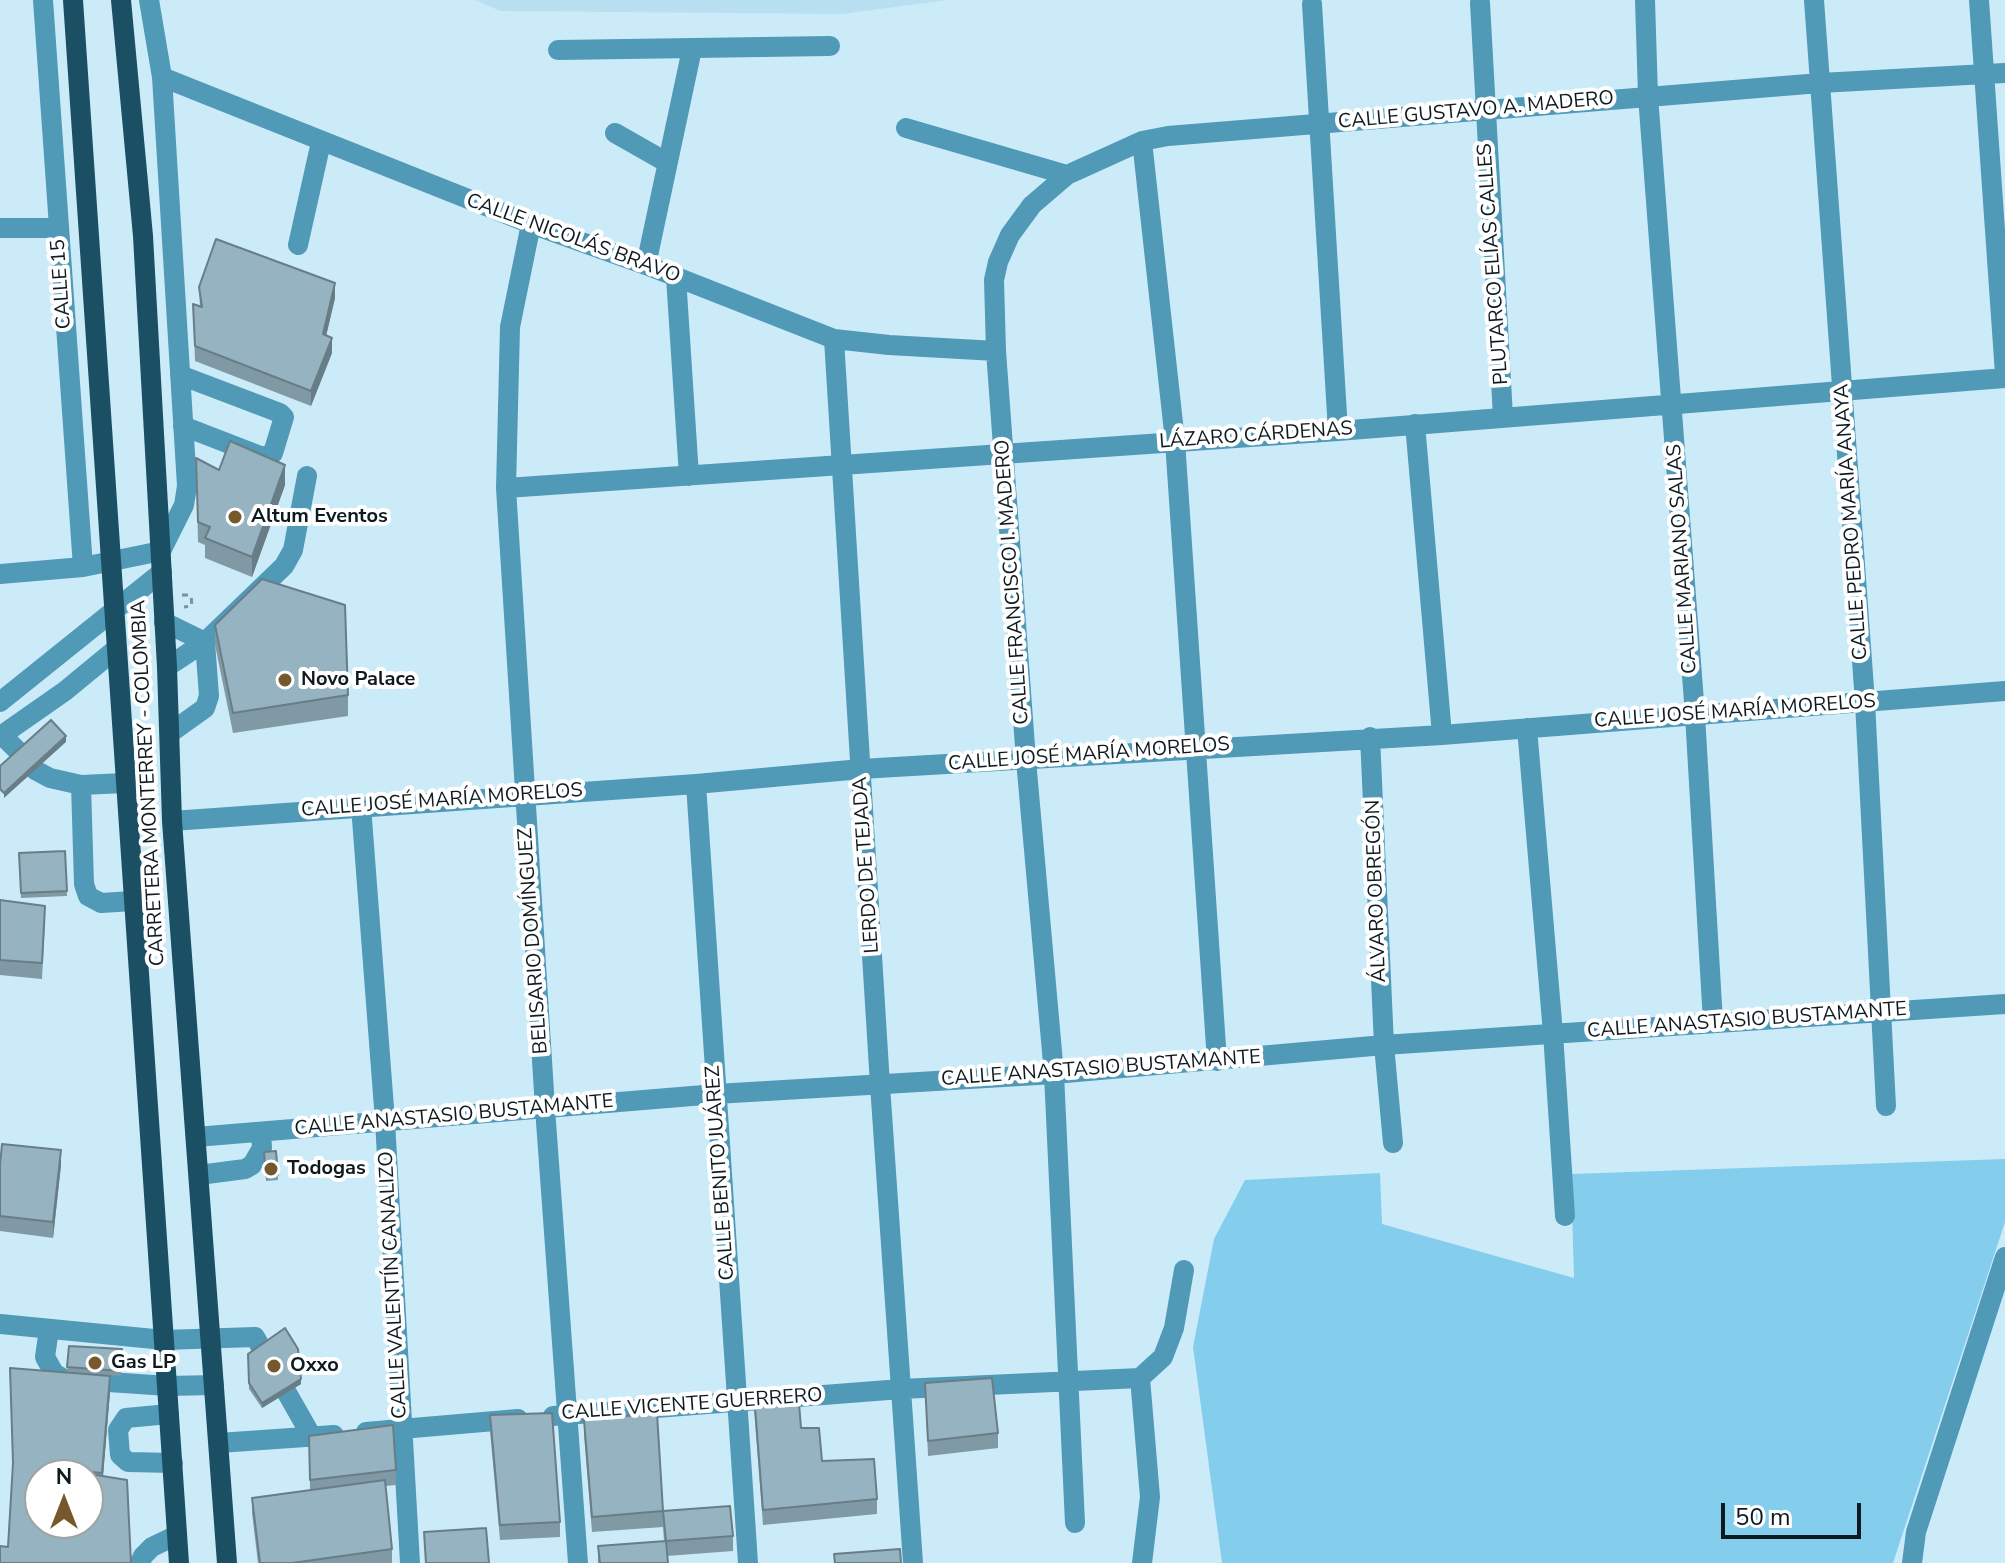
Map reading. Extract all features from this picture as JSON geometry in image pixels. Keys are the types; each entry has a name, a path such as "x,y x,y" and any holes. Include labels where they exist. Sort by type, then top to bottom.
{"main road":[{"name":"CARRETERA MONTERREY - COLOMBIA","path":"73,0 179,1563"},
{"name":"CARRETERA MONTERREY - COLOMBIA","path":"121,0 143,236 167,667 172,821 227,1563"}],"street":[{"name":"CALLE 15","path":"43,0 83,567"},
{"path":"0,702 114,610 161,562 184,505 187,486 162,77 149,0"},
{"name":"CALLE MARIANO SALAS","path":"1645,0 1648,96 1695,715 1713,1022"},
{"name":"CALLE PEDRO MARÍA ANAYA","path":"1814,0 1865,702 1886,1106"},
{"path":"1979,0 2005,376"},
{"name":"PLUTARCO ELÍAS CALLES","path":"1480,3 1503,417"},
{"path":"1312,4 1338,431"},
{"path":"558,50 830,46"},
{"path":"646,265 692,49"},
{"name":"CALLE GUSTAVO A. MADERO","path":"998,262 1010,235 1032,205 1067,175 1142,141 1168,136 1820,83 2005,73"},
{"name":"CALLE NICOLÁS BRAVO","path":"162,77 531,224 646,265 834,339 996,351"},
{"path":"906,128 1067,175"},
{"path":"615,133 666,162"},
{"path":"1142,141 1175,441 1217,1061"},
{"path":"298,245 321,142"},
{"name":"BELISARIO DOMÍNGUEZ","path":"531,224 510,327 506,488 545,1108 578,1563"},
{"path":"0,228 58,228"},
{"name":"CALLE FRANCISCO I. MADERO","path":"998,262 994,280 996,351 1026,760 1054,1074 1075,1523"},
{"path":"676,277 689,476"},
{"name":"LERDO DE TEJADA","path":"834,339 913,1563"},
{"path":"180,375 284,417 273,453 263,457 183,426"},
{"name":"LÁZARO CÁRDENAS","path":"506,488 1338,431 1842,392 2005,376"},
{"path":"1415,424 1442,735"},
{"path":"167,667 205,642 284,566 290,557 307,476"},
{"path":"0,574 112,563 161,562"},
{"path":"164,622 205,642"},
{"path":"170,733 205,708 208,702 205,642"},
{"path":"20,753 1,734 65,691 116,649"},
{"name":"CALLE JOSÉ MARÍA MORELOS","path":"172,821 696,784 861,769 1442,735 2005,691"},
{"path":"1527,728 1565,1216"},
{"name":"ÁLVARO OBREGÓN","path":"1370,737 1384,1045 1393,1143"},
{"path":"35,770 50,778 81,785 125,783"},
{"name":"CALLE BENITO JUÁREZ","path":"696,784 748,1563"},
{"path":"81,785 84,884 88,896 101,903 133,901"},
{"name":"CALLE VALENTÍN CANALIZO","path":"361,806 385,1121 410,1563"},
{"name":"CALLE ANASTASIO BUSTAMANTE","path":"196,1137 716,1094 1054,1074 1384,1045 2005,1004"},
{"path":"199,1175 245,1169 252,1165 260,1154 261,1133"},
{"path":"1912,1563 1916,1532 2005,1257"},
{"path":"1142,1563 1150,1497 1140,1378 1163,1357 1174,1328 1184,1270"},
{"path":"0,1324 164,1340 255,1337 262,1349"},
{"path":"49,1329 45,1357 54,1373 64,1379 168,1386 214,1385"},
{"name":"CALLE VICENTE GUERRERO","path":"219,1443 901,1389 1140,1378"},
{"path":"287,1393 312,1437"},
{"path":"169,1414 126,1418 118,1430 120,1455 128,1462 173,1463"},
{"path":"140,1563 152,1547 177,1535"}],"shaded area":[{"path":"475,0 948,0 842,14 500,11"},
{"path":"2005,1159 2005,1222 1893,1563 1222,1563 1193,1347 1214,1239 1245,1180 1380,1173 1382,1224 1574,1278 1571,1174"}],"building":[{"path":"216,239 335,283 323,334 332,338 311,391 195,346 193,304 202,307 199,287"},
{"name":"Altum Eventos","path":"230,441 285,465 252,557 205,538 210,527 198,522 196,458 219,470"},
{"name":"Novo Palace","path":"262,579 345,605 348,695 233,713 215,625"},
{"path":"51,720 66,736 4,793 0,789 0,766"},
{"path":"65,851 67,891 21,893 19,853"},
{"path":"0,900 45,906 42,963 0,960"},
{"path":"2,1144 61,1150 53,1222 0,1216"},
{"name":"Todogas","path":"276,1151 278,1175 266,1176 264,1152"},
{"name":"Oxxo","path":"285,1328 298,1349 301,1379 262,1403 249,1383 248,1354"},
{"name":"Gas LP","path":"69,1346 122,1349 121,1371 67,1367"},
{"path":"10,1368 110,1376 103,1459 24,1459 24,1539 104,1539 104,1476 127,1480 131,1563 0,1563 0,1546 8,1547 13,1463"},
{"path":"992,1378 998,1433 928,1441 925,1383"},
{"path":"798,1391 801,1428 819,1428 822,1461 874,1459 877,1499 763,1510 754,1394"},
{"path":"552,1413 560,1522 500,1525 490,1415"},
{"path":"657,1413 663,1511 592,1517 584,1420"},
{"path":"393,1425 396,1470 310,1480 309,1436"},
{"path":"385,1480 392,1549 292,1563 260,1563 252,1498"},
{"path":"730,1506 733,1536 666,1541 663,1511"},
{"path":"486,1528 489,1563 426,1563 424,1532"},
{"path":"666,1541 668,1563 600,1563 598,1546"},
{"path":"900,1549 901,1563 835,1563 834,1554"}],"place":[{"name":"Altum Eventos","path":"235,517"},
{"name":"Novo Palace","path":"285,680"},
{"name":"Todogas","path":"271,1169"},
{"name":"Gas LP","path":"95,1363"},
{"name":"Oxxo","path":"274,1366"}]}
